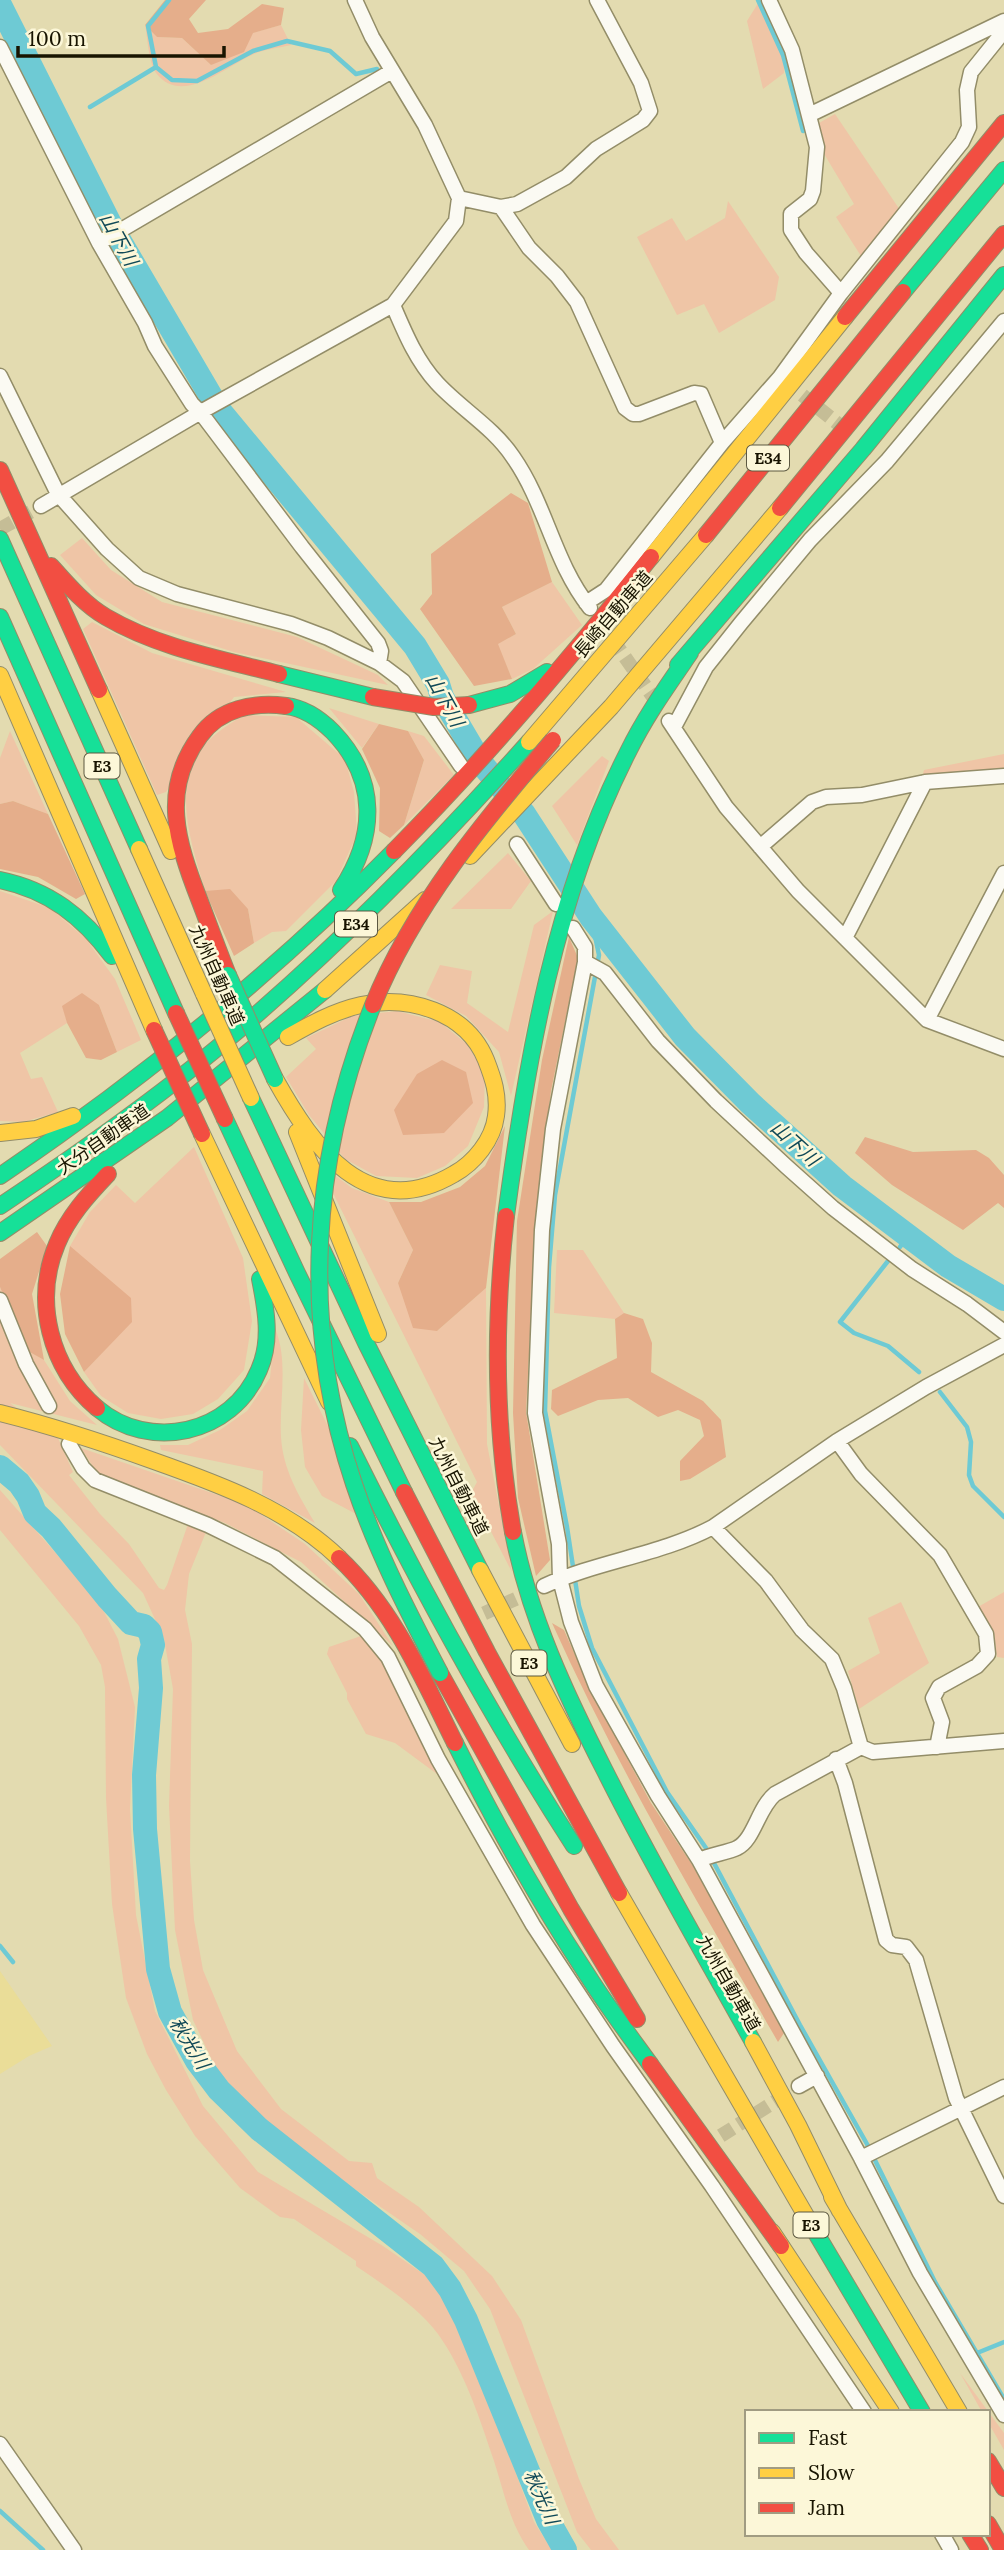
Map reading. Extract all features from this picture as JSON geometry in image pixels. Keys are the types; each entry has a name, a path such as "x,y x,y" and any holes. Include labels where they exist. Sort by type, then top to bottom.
{"highway":[{"path":"0,1176 131,1085 210,1022 298,944 382,863 467,767 513,723 619,597 1004,123"},
{"path":"651,557 811,393 1004,161"},
{"name":"長崎自動車道","path":"215,1050 357,923 527,743 704,537 1004,170"},
{"name":"E34","path":"552,780 717,586 1004,234"},
{"path":"868,450 1004,250"},
{"path":"632,710 690,653 868,450 1004,275"},
{"path":"0,470 275,1079 393,1371 454,1503 482,1574"},
{"path":"24,523 37,546 67,585 104,616 125,628 199,654 373,697 433,707 470,705 506,696 542,676 574,647 619,597"},
{"name":"九州自動車道","path":"0,539 251,1098 358,1329 482,1574 634,1856 958,2410"},
{"name":"E3","path":"0,617 176,1013 338,1362 448,1579 560,1788 701,2037 921,2410"},
{"path":"690,653 641,728 622,763 562,905 530,1063 511,1176 498,1341 500,1444 512,1526 533,1607 576,1713 687,1927 793,2116 840,2211"},
{"path":"0,675 154,1030 366,1478 458,1652 542,1797 701,2037"},
{"path":"131,1085 292,942 328,906 352,874 365,841 369,807 360,772 352,754 329,724 288,704 257,703 226,713 213,722 192,745 177,781 175,807 179,844 192,886 228,975"},
{"path":"557,735 454,864 415,921 391,966 350,1066 325,1174 318,1237 320,1311 327,1373 338,1431 372,1532 440,1673 608,1972 698,2119 890,2410"},
{"path":"552,780 604,738"},
{"name":"大分自動車道","path":"0,1233 168,1117 346,977 389,941 552,780"},
{"path":"0,880 31,887 50,896 83,921 110,953 154,1030"},
{"path":"0,1133 36,1129 57,1123 94,1104 298,944"},
{"path":"0,1244 119,1163 279,1043 324,1016 363,1003 381,1001 418,1005 453,1020 467,1031 488,1060 495,1077 497,1112 486,1144 463,1172 419,1191 386,1189 355,1178 325,1154 302,1124 275,1079"},
{"name":"大分自動車道","path":"0,1206 114,1128 215,1050"},
{"path":"168,1117 119,1163 75,1210 55,1248 46,1285 48,1326 53,1346 72,1382 99,1410 129,1427 145,1432 181,1433 216,1419 232,1409 254,1382 261,1365 267,1336 266,1305 260,1279 202,1135"},
{"path":"0,1413 112,1445 239,1493 312,1534 370,1589 399,1633 479,1791 565,1941 590,1980 781,2246"},
{"path":"990,2464 1004,2488"},
{"path":"990,2527 1003,2550"}],"street":[{"path":"41,506 393,305 456,221 458,198 425,125 372,37 355,0"},
{"path":"458,198 501,207 517,204 566,177 596,149 643,120 650,111 640,83 597,0"},
{"path":"769,0 792,50 817,147 813,191 810,200 791,214 791,230 806,253 841,293"},
{"path":"809,115 1004,21"},
{"path":"393,305 416,359 438,385 481,421 512,455 538,502 567,576 589,606 606,590 722,443 782,379 841,293 962,142 969,127 967,90 971,72 1004,31"},
{"path":"0,47 155,346 192,404 204,411 302,547 378,643 381,651 379,663"},
{"path":"101,242 392,71"},
{"path":"501,207 529,248 557,276 577,302 625,408 633,414 639,414 694,393 701,394 722,443"},
{"path":"1004,321 887,461 810,540 741,623 706,667 671,723 726,807 760,847 798,891 927,1020 1004,1049"},
{"path":"0,376 58,494 107,549 139,578 177,594 291,624 328,638 379,663 403,681 467,767"},
{"path":"868,450 887,461"},
{"path":"760,847 819,800 862,795 925,782 1004,776"},
{"path":"845,938 925,782"},
{"path":"517,844 562,905"},
{"path":"927,1020 1004,873"},
{"path":"573,928 585,947 585,962 553,1129 542,1230 535,1413 559,1544 570,1575 571,1622 596,1686 658,1796 699,1860 861,2158 920,2273 1004,2416"},
{"path":"585,962 605,973 658,1041 786,1167 833,1208 912,1269 967,1304 1004,1332"},
{"path":"0,1300 26,1364 49,1406"},
{"path":"544,1587 570,1575 691,1539 713,1527 837,1441 926,1387 1004,1345"},
{"path":"837,1441 861,1474 940,1555 986,1634 988,1654 977,1666 939,1687 933,1698 942,1722 937,1747"},
{"path":"69,1444 83,1468 95,1480 208,1525 275,1558 337,1605 392,1655 438,1759 533,1925 693,2154 863,2410"},
{"path":"713,1527 765,1581 802,1630 832,1659 844,1688 861,1747"},
{"path":"699,1860 736,1849 745,1841 765,1802 861,1747 873,1752 1003,1743"},
{"path":"836,1759 845,1783 886,1940 892,1945 906,1947 916,1960 956,2098 1004,2196"},
{"path":"799,2086 817,2076"},
{"path":"861,2158 1004,2087"},
{"path":"0,2444 74,2550"}],"shaded area":[{"path":"165,0 206,0 189,19 198,33 228,29 262,4 284,8 281,25 253,33 244,52 211,65 182,38 157,37 145,25"},
{"path":"760,0 786,51 784,73 763,89 747,21"},
{"path":"145,25 157,37 182,38 211,65 252,33 281,25 291,45 258,52 204,81 178,86 167,82 153,68"},
{"path":"835,114 900,210 861,256 836,217 854,204 823,152 819,123"},
{"path":"728,201 779,277 775,300 719,333 704,304 677,315 637,237 672,218 686,241 725,218"},
{"path":"511,493 528,503 552,582 502,607 516,634 498,644 512,679 474,686 420,609 432,594 431,554"},
{"path":"82,538 111,570 162,602 297,637 378,675 388,685 234,652 144,624 96,595 60,555"},
{"path":"552,582 582,625 533,669 512,679 497,644 516,634 502,607"},
{"path":"92,622 152,653 286,692 234,697 166,792 157,795 83,629"},
{"path":"329,708 379,724 362,748"},
{"path":"244,715 296,717 345,759 354,792 357,834 336,881 286,931 272,932 254,943 248,909 205,891 191,840 186,804 191,769 198,753 213,736"},
{"path":"379,724 408,731 424,760 404,825 390,838 379,831 380,788 362,749"},
{"path":"10,731 48,814 13,801 0,804 0,758"},
{"path":"408,731 424,736 454,775 404,825 424,760"},
{"path":"1004,754 1004,770 922,778 924,770"},
{"path":"602,756 609,761 577,845 552,806"},
{"path":"13,801 48,814 85,894 76,899 38,877 0,869 0,804"},
{"path":"508,853 531,881 511,909 451,909"},
{"path":"230,889 248,909 254,943 234,956 205,891"},
{"path":"0,891 50,908 86,939 115,979 141,1040 117,1052 99,1005 63,1006 67,1023 20,1053 31,1079 42,1077 58,1112 23,1122 0,1121"},
{"path":"553,911 511,1096 499,1052 466,1016 426,995 440,965 472,971 467,1003 508,1032 534,925"},
{"path":"569,937 578,958 551,1091 536,1217 526,1412 550,1560 536,1576 518,1498 513,1413 517,1221 542,1060"},
{"path":"82,993 99,1005 117,1052 101,1060 86,1058 67,1023 62,1006"},
{"path":"397,1011 440,1022 468,1045 485,1075 484,1107 468,1146 445,1166 417,1178 376,1176 345,1159 309,1115 286,1077 316,1049 306,1038 352,1016"},
{"path":"442,1060 466,1072 473,1103 444,1133 403,1135 394,1110 417,1074"},
{"path":"505,1126 486,1288 437,1331 413,1328 398,1283 413,1250 389,1202 421,1202 460,1187 485,1166"},
{"path":"865,1137 913,1152 976,1150 989,1158 1004,1175 1004,1208 998,1203 963,1230 892,1185 855,1153"},
{"path":"194,1147 243,1258 252,1321 244,1370 218,1399 193,1414 161,1419 128,1413 101,1396 84,1372 131,1322 70,1246 90,1212 116,1185 135,1203"},
{"path":"318,1163 352,1188 389,1202 413,1250 398,1283 437,1331 486,1288 487,1444 512,1572 471,1493 477,1482"},
{"path":"37,1232 47,1246 32,1294 44,1360 26,1350 0,1287 0,1259"},
{"path":"70,1246 131,1298 132,1322 84,1372 65,1334 60,1294"},
{"path":"557,1250 583,1250 624,1313 615,1319 554,1313"},
{"path":"0,1287 26,1350 44,1360 70,1401 97,1425 10,1403 58,1438 73,1472 69,1475 100,1514 129,1544 159,1588 164,1590 167,1585 188,1524 206,1532 189,1574 185,1610 192,1644 190,1861 194,1920 203,1970 237,2051 281,2109 349,2161 372,2163 377,2178 419,2207 492,2276 521,2320 596,2519 619,2550 591,2550 577,2532 490,2309 464,2271 420,2234 273,2133 222,2081 193,2020 175,1930 169,1806 173,1689 164,1639 143,1593 0,1445"},
{"path":"624,1313 643,1319 652,1343 651,1372 703,1401 721,1420 726,1457 690,1479 680,1481 680,1461 704,1436 700,1420 678,1410 658,1417 628,1398 598,1400 558,1416 551,1409 552,1390 617,1358 615,1319"},
{"path":"275,1328 283,1368 282,1449 293,1482 315,1523 262,1494 263,1471 161,1450 160,1445 188,1445 220,1430 247,1411 270,1378"},
{"path":"304,1378 377,1525 322,1496 305,1467 301,1430"},
{"path":"81,1448 247,1505 305,1544 359,1594 393,1646 301,1562 225,1523 97,1473"},
{"path":"0,1490 99,1602 118,1639 135,1707 130,1809 136,1915 155,2011 203,2106 258,2172 383,2246 428,2277 459,2321 534,2522 552,2550 529,2550 522,2540 508,2507 471,2395 456,2363 430,2324 410,2305 356,2266 356,2261 294,2219 280,2217 240,2188 195,2136 147,2054 126,1998 112,1904 106,1798 105,1687 101,1665 79,1626 0,1530"},
{"path":"1004,1592 1004,1658 997,1657 994,1633 978,1607"},
{"path":"901,1602 929,1663 859,1709 848,1671 880,1653 868,1618"},
{"path":"552,1623 564,1630 590,1689 651,1803 693,1866 784,2033 778,2042 631,1783"},
{"path":"361,1636 382,1658 441,1777 395,1743 366,1734 327,1654 329,1647"},
{"path":"0,1971 52,2046 0,2074"},
{"path":"960,2373 987,2410 981,2410"},
{"path":"990,2414 1004,2433 1004,2450 990,2426"}],"waterway":[{"path":"156,67 148,26 169,0"},
{"path":"758,0 783,55 803,131"},
{"name":"山下川","path":"0,5 111,226 219,410 415,646 481,763 524,814 591,917 685,1037 750,1103 842,1186 948,1266 1004,1299"},
{"path":"90,107 156,67 172,80 197,81 253,51 287,41 330,51 356,74 377,69"},
{"path":"591,917 599,955 555,1195 549,1267 545,1411 579,1606 592,1648 667,1792 706,1848 867,2144 935,2282 1004,2399"},
{"path":"900,1247 908,1235"},
{"path":"888,1261 840,1322 854,1333 888,1346 919,1372"},
{"path":"940,1392 967,1427 971,1442 969,1475 973,1486 1004,1517"},
{"name":"秋光川","path":"0,1467 19,1483 35,1513 51,1528 107,1597 131,1623 144,1626 150,1632 153,1645 149,1659 151,1688 144,1775 145,1829 158,1969 170,2012 197,2061 219,2090 259,2129 433,2266 450,2289 466,2320 548,2520 565,2550"},
{"path":"0,1946 13,1962"},
{"path":"977,2353 1004,2342"},
{"path":"0,2511 43,2550"}],"tunnel":[{"path":"786,382 847,431"},
{"path":"0,529 41,506"},
{"path":"613,640 660,707"},
{"path":"465,1622 533,1591"},
{"path":"703,2147 787,2094"}],"traffic: fast":[{"path":"903,292 1004,170"},
{"path":"678,665 863,449 1004,275"},
{"path":"0,539 139,849"},
{"path":"0,617 176,1013"},
{"path":"506,1216 535,1037 563,920 581,863 603,807 635,739 690,653"},
{"path":"469,705 510,694 547,672"},
{"path":"279,674 373,697"},
{"path":"286,706 312,715 333,732 359,769 365,789 366,829 353,870 341,890"},
{"path":"0,1206 149,1101 274,999 387,893 529,742"},
{"path":"0,1176 105,1102 205,1023 302,940 394,851"},
{"path":"0,880 34,891 64,907 89,929 112,956"},
{"path":"228,975 275,1079"},
{"path":"0,1233 167,1118 325,990"},
{"path":"373,1005 352,1064 336,1123 326,1182 320,1243 320,1303 325,1363 337,1424 363,1509 393,1580 440,1673"},
{"path":"251,1098 366,1343 480,1570"},
{"path":"225,1119 404,1492"},
{"path":"97,1408 118,1422 140,1430 164,1432 187,1430 210,1422 230,1410 246,1392 263,1359 267,1325 260,1279"},
{"path":"350,1446 456,1649 574,1846"},
{"path":"513,1532 539,1624 576,1713 640,1840 753,2042"},
{"path":"455,1743 552,1920 650,2064"},
{"path":"813,2228 921,2410"}],"traffic: slow":[{"path":"651,557 845,317"},
{"path":"470,856 611,707 780,508"},
{"path":"529,742 706,535"},
{"path":"0,675 154,1030"},
{"path":"99,690 171,851"},
{"path":"139,849 204,994"},
{"path":"325,990 425,900"},
{"path":"204,994 251,1098"},
{"path":"275,1079 307,1130 325,1152 346,1171 369,1184 395,1190 423,1187 454,1174 481,1150 494,1125 496,1094 486,1060 465,1029 434,1010 398,1002 361,1005 332,1014 288,1037"},
{"path":"0,1133 36,1129 73,1116"},
{"path":"297,1132 378,1334"},
{"path":"202,1134 329,1402"},
{"path":"0,1413 97,1441 228,1489 298,1525 339,1558"},
{"path":"480,1570 572,1744"},
{"path":"619,1893 813,2228"},
{"path":"753,2042 840,2211"},
{"path":"832,2197 958,2410"},
{"path":"772,2232 890,2410"}],"traffic: jam":[{"path":"845,317 1004,123"},
{"path":"780,508 1004,234"},
{"path":"706,535 903,292"},
{"path":"0,470 99,690"},
{"path":"394,851 527,707 651,557"},
{"path":"51,566 91,606 126,628 191,652 279,674"},
{"path":"373,697 434,707 469,705"},
{"path":"228,975 191,878 179,837 176,796 180,776 200,736 217,719 250,706 286,706"},
{"path":"373,1005 408,933 429,899 476,833 553,740"},
{"path":"176,1013 225,1119"},
{"path":"154,1030 202,1134"},
{"path":"97,1408 81,1392 57,1354 50,1332 47,1288 50,1266 62,1234 79,1207 108,1174"},
{"path":"506,1216 499,1295 498,1374 502,1453 513,1532"},
{"path":"404,1492 487,1652 619,1893"},
{"path":"339,1558 376,1600 391,1622 455,1743"},
{"path":"440,1673 571,1909 637,2019"},
{"path":"650,2064 781,2246"},
{"path":"990,2464 1004,2488"},
{"path":"990,2527 1003,2550"},
{"path":"971,2536 980,2550"}]}
